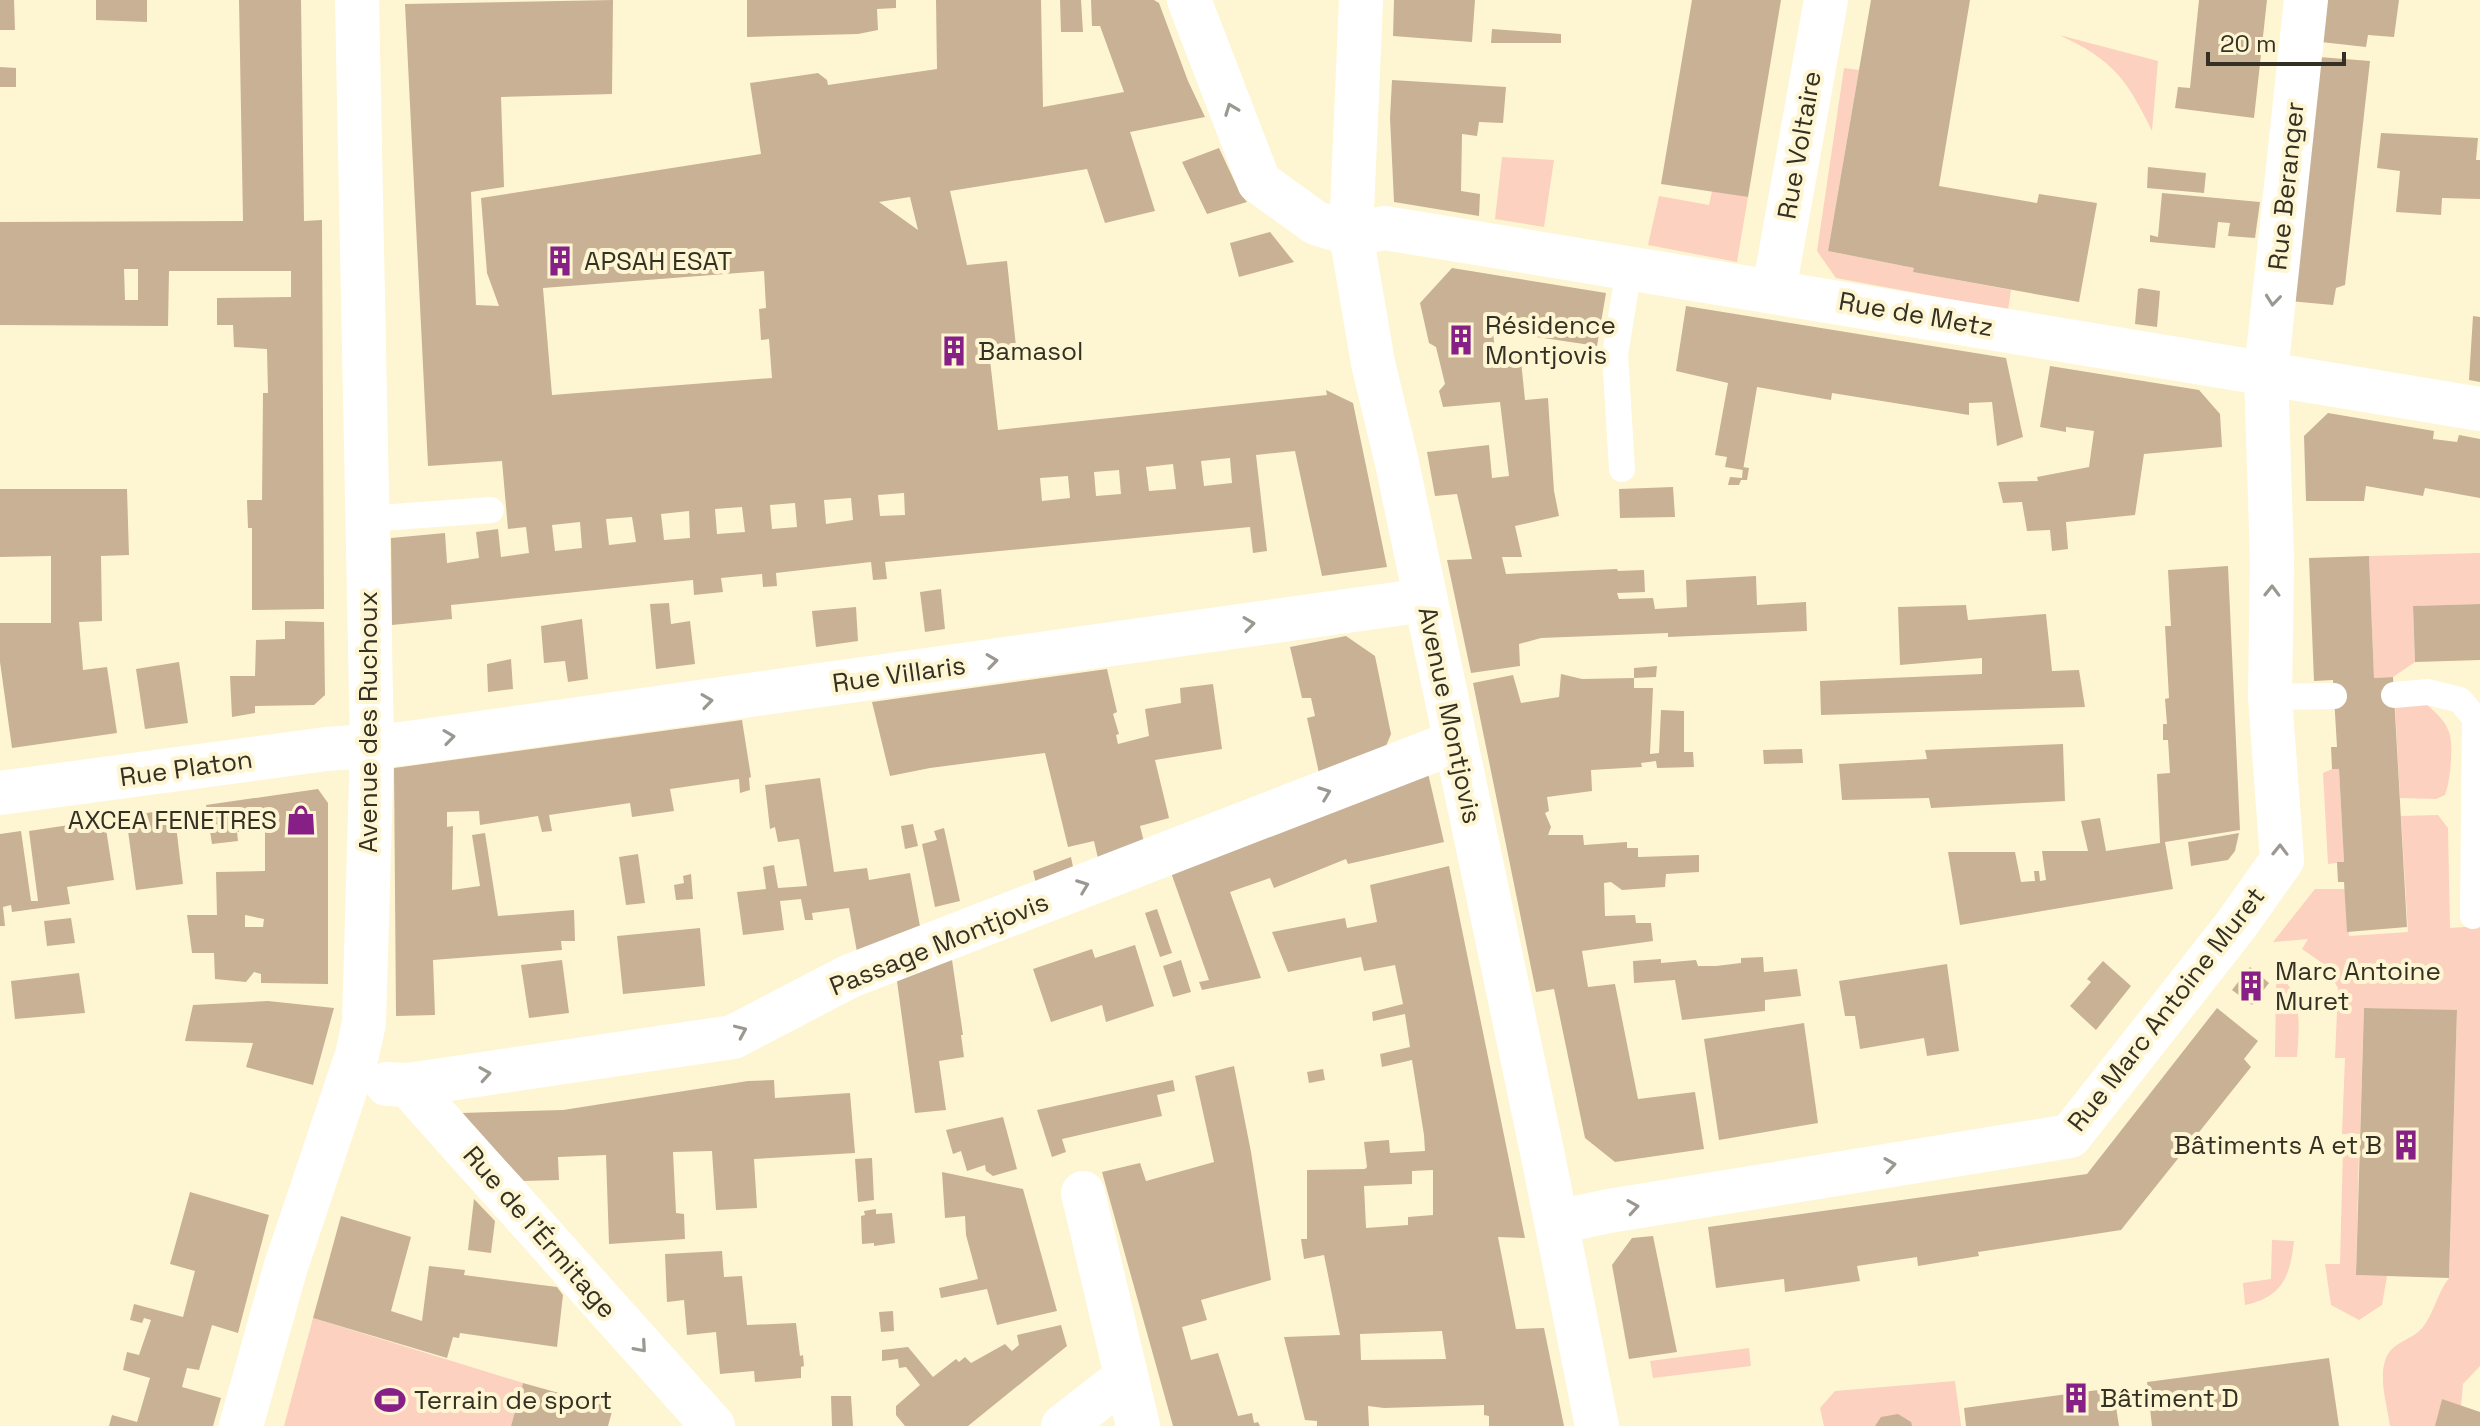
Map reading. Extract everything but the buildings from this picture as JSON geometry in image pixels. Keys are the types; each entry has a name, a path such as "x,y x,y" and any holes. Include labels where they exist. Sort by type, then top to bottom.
{"street":[{"name":"Avenue des Ruchoux","path":"241,1426 286,1266 357,1055 364,1023 372,745 357,0"},
{"path":"1189,0 1259,182 1316,223 1351,234"},
{"name":"Avenue Montjovis","path":"1361,0 1351,234 1373,363 1557,1222 1597,1426"},
{"name":"Rue Voltaire","path":"1774,290 1826,0"},
{"name":"Rue Beranger","path":"2266,372 2306,0"},
{"name":"Rue de Metz","path":"1351,234 1385,228 2480,409"},
{"name":"Rue Marc Antoine Muret","path":"1557,1222 1625,1208 2070,1136 2236,925 2282,860 2270,697 2272,561 2266,372"},
{"name":"Rue Villaris","path":"372,745 402,744 1425,600"},
{"name":"Passage Montjovis","path":"408,1085 733,1037 850,976 1455,742"},
{"name":"Rue Platon","path":"0,793 372,745"},
{"name":"Rue de l'Érmitage","path":"357,1055 385,1084 408,1085 713,1426"},
{"path":"1083,1193 1138,1426"},
{"path":"1063,1426 1126,1377"}],"lane":[{"path":"1622,469 1615,355 1629,268"},
{"path":"366,519 491,510"},
{"path":"2394,695 2428,692 2460,700 2475,718 2473,916"},
{"path":"2270,697 2334,696"}],"shaded area":[{"path":"2059,35 2158,61 2152,131 2116,72 2092,53"},
{"path":"1844,68 1859,70 1828,251 1914,268 1914,272 2011,290 2008,310 1836,278 1817,251"},
{"path":"1502,157 1554,160 1544,227 1495,219"},
{"path":"1712,191 1748,197 1737,262 1648,245 1659,196 1709,205"},
{"path":"2480,553 2480,604 2413,606 2415,662 2393,677 2374,678 2369,556"},
{"path":"2425,703 2449,732 2451,754 2447,789 2445,795 2436,799 2400,798 2395,706"},
{"path":"2339,769 2344,862 2328,864 2323,773"},
{"path":"2438,815 2448,828 2450,928 2480,926 2480,1366 2463,1384 2461,1406 2442,1399 2436,1426 2390,1426 2383,1385 2387,1355 2423,1327 2449,1278 2457,1011 2364,1008 2360,1134 2342,1134 2345,1058 2335,1058 2338,988 2325,965 2302,949 2308,939 2273,942 2315,889 2345,889 2349,936 2408,932 2401,816"},
{"path":"2282,977 2297,1005 2297,1057 2275,1057 2276,985"},
{"path":"2343,1148 2359,1149 2356,1275 2387,1276 2382,1305 2359,1320 2331,1305 2325,1264 2340,1264"},
{"path":"2272,1240 2294,1241 2287,1275 2268,1297 2245,1305 2243,1283 2271,1279"},
{"path":"313,1318 523,1383 511,1426 284,1426"},
{"path":"1749,1348 1751,1366 1653,1378 1650,1361"},
{"path":"1955,1381 1961,1426 1824,1426 1820,1408 1835,1391"}],"place":[{"name":"APSAH ESAT","path":"560,261"},
{"name":"Résidence Montjovis","path":"1461,340"},
{"name":"Bamasol","path":"954,351"},
{"name":"AXCEA FENETRES","path":"301,820"},
{"name":"Marc Antoine Muret","path":"2251,986"},
{"name":"Bâtiments A et B","path":"2406,1145"},
{"name":"Bâtiment D","path":"2076,1398"},
{"name":"Terrain de sport","path":"390,1400"}]}
